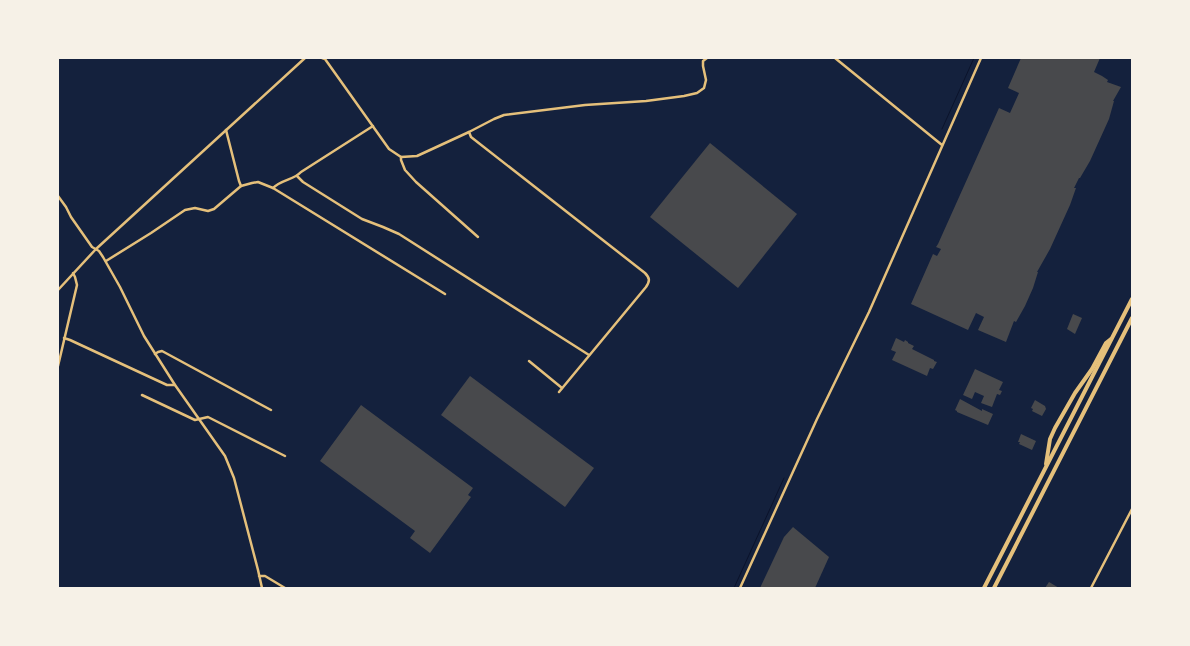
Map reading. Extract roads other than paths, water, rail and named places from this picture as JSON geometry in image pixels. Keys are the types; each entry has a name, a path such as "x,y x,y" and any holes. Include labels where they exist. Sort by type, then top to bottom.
{"main road":[{"path":"984,588 1132,299"},
{"path":"994,588 1132,318"},
{"path":"1044,472 1050,439 1055,428 1075,392 1092,370 1106,344 1113,338"}],"street":[{"path":"58,290 96,249 305,58"},
{"path":"322,58 389,149 401,157 417,156 494,118 504,115 585,105 646,101 697,93 704,88 706,80 703,66 707,58"},
{"path":"835,58 942,145"},
{"path":"740,588 817,418 869,312 981,58"},
{"path":"273,188 282,181 297,176 373,126"},
{"path":"226,130 238,181 241,186"},
{"path":"469,132 471,137 649,278 646,287 559,392"},
{"path":"401,157 405,170 416,182 478,236"},
{"path":"297,176 303,182 362,219 383,227 415,244 589,355"},
{"path":"106,261 185,210 195,208 208,211 214,209 241,186 258,182 273,188 445,294"},
{"path":"58,196 92,247 106,261 144,336 175,385 225,456 234,477 262,588"},
{"path":"58,366 77,285 76,277 73,273"},
{"path":"64,338 167,385 175,385"},
{"path":"155,354 162,352 271,410"},
{"path":"530,361 562,388"},
{"path":"142,395 195,420 208,417 284,456"},
{"path":"1091,588 1132,509"},
{"path":"259,576 265,576 284,588"}],"waterway":[{"path":"942,129 974,58"},
{"path":"734,588 784,478"}]}
